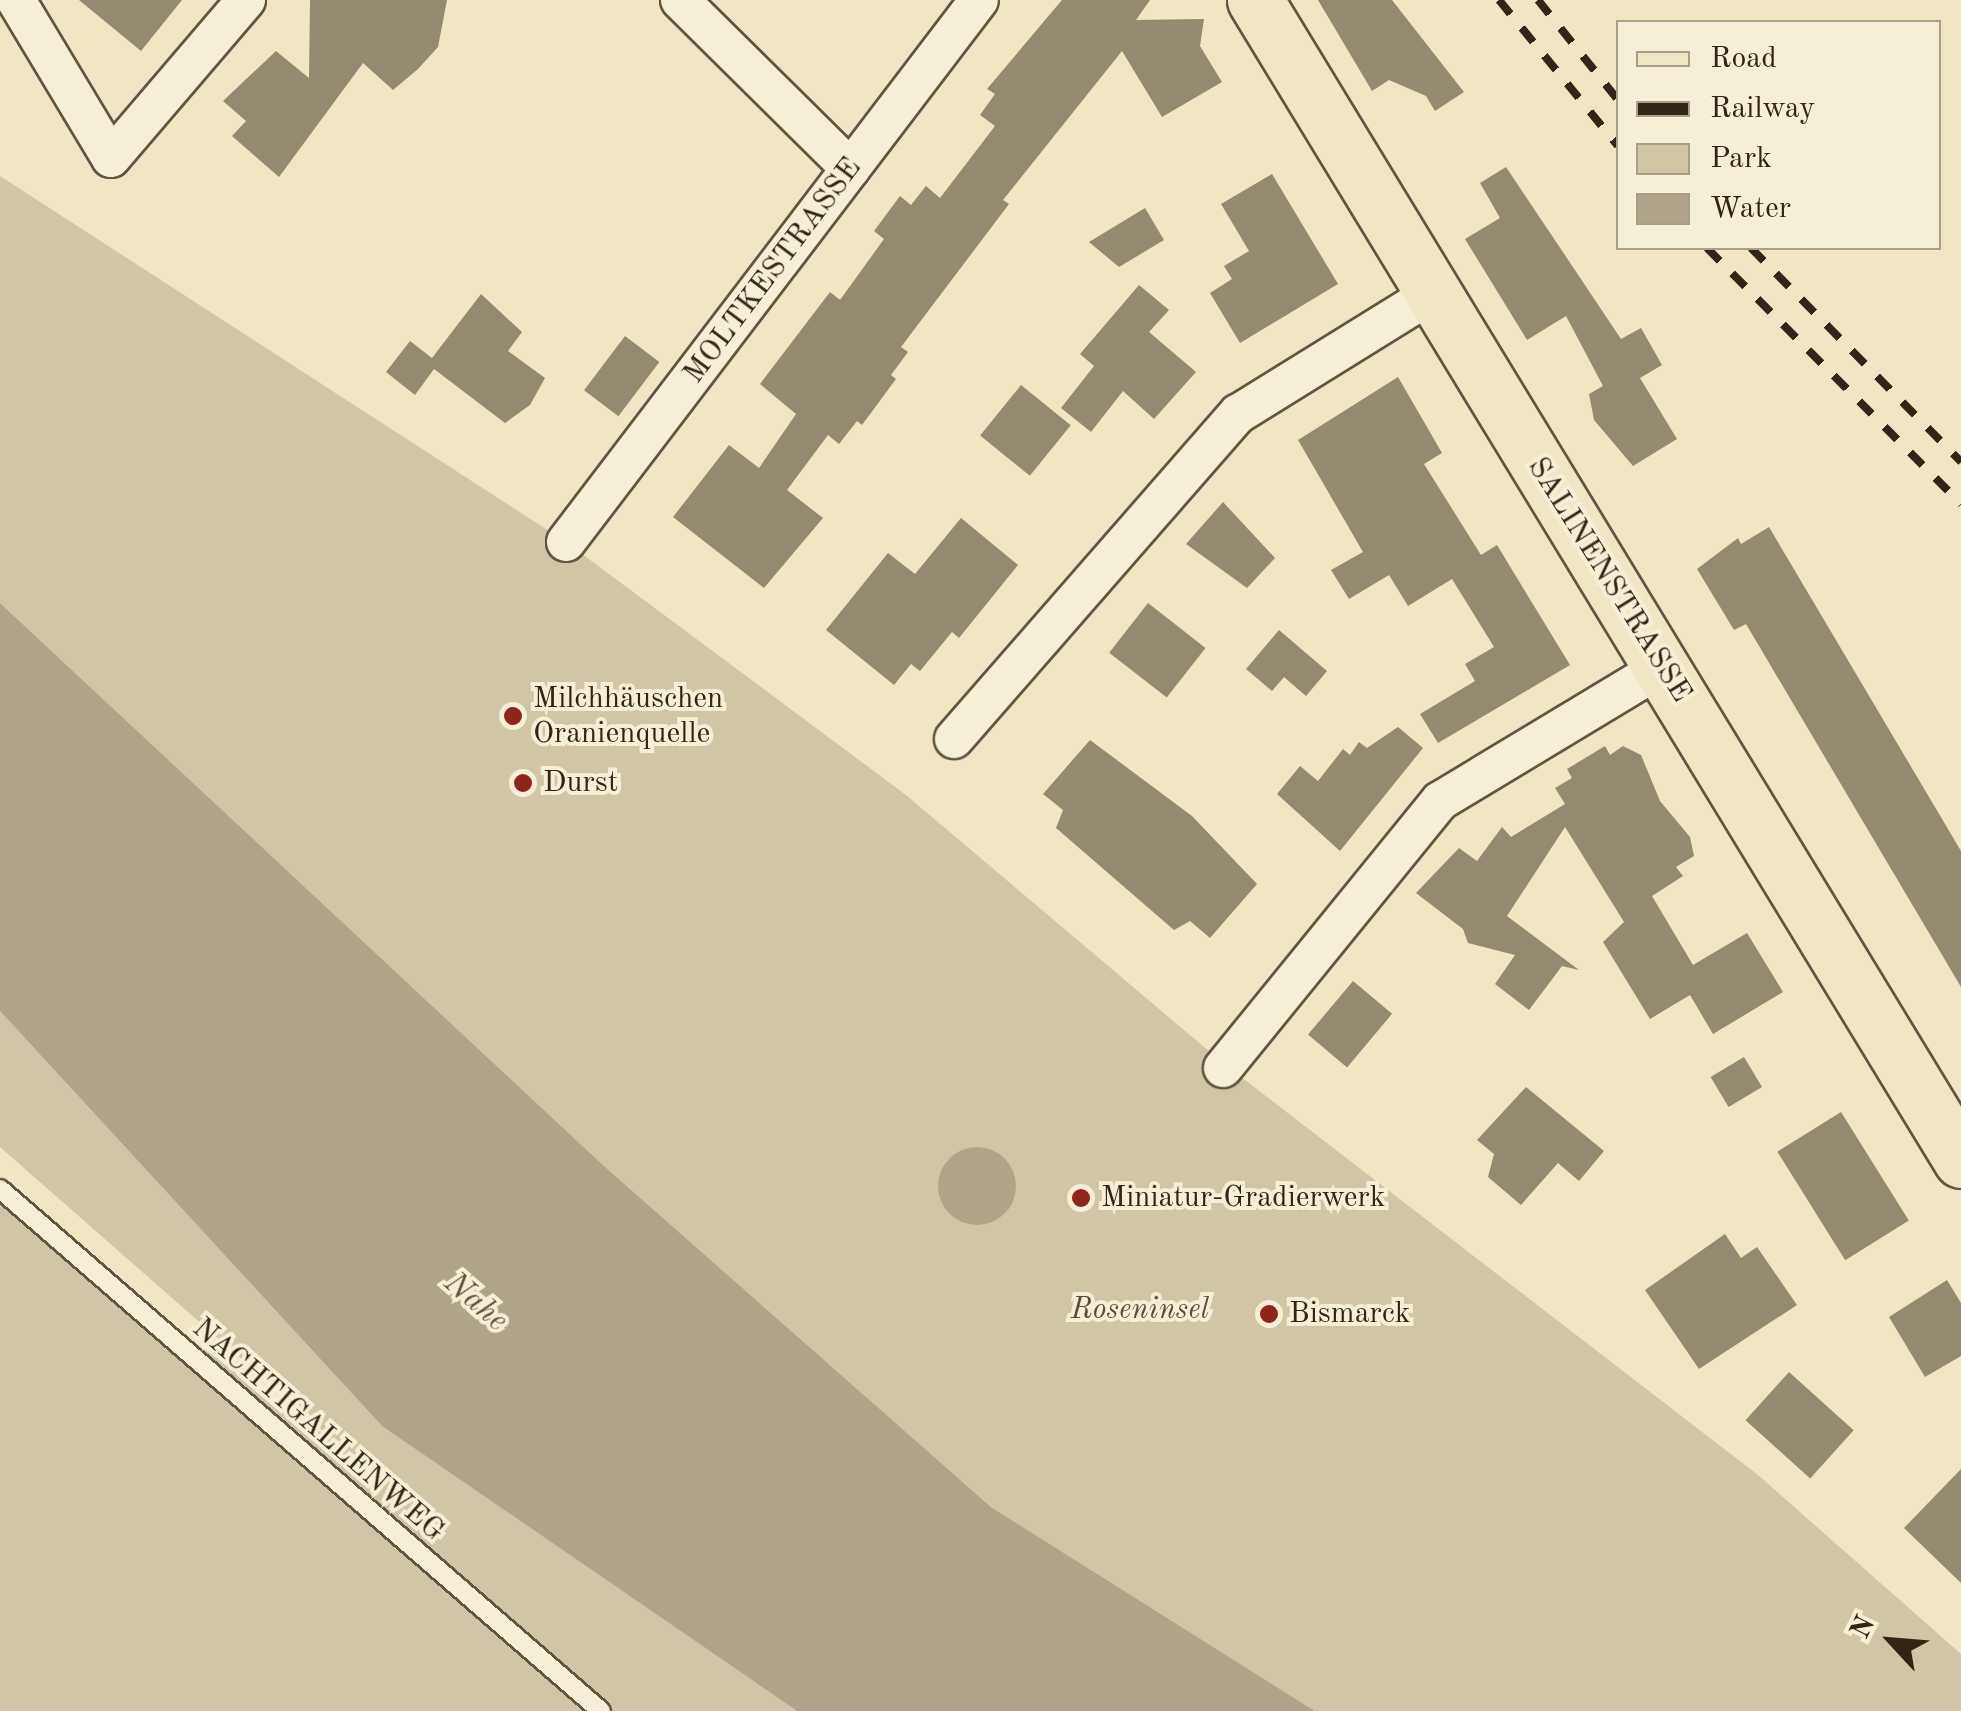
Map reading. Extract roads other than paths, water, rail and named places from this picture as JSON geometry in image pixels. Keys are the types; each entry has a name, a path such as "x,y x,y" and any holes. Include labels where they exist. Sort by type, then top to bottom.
{"main road":[{"name":"SALINENSTRASSE","path":"1256,0 1438,290 1961,1160"}],"street":[{"path":"16,0 112,158 246,0"},
{"path":"680,0 851,169"},
{"name":"MOLTKESTRASSE","path":"566,542 980,0"},
{"path":"954,739 1238,414 1438,290"},
{"path":"1223,1068 1440,801 1662,667"}],"lane":[{"name":"NACHTIGALLENWEG","path":"0,1189 600,1711"}],"water":[{"name":"Nahe","path":"0,603 604,1166 991,1507 1315,1711 797,1711 382,1426 0,1011"},
{"path":"977,1147 1005,1158 1016,1186 1005,1214 977,1225 949,1214 938,1186 949,1158"}],"railway":[{"path":"1499,0 1616,144"},
{"path":"1538,0 1616,98"},
{"path":"1709,250 1961,504"},
{"path":"1753,250 1961,462"}],"place":[{"name":"Milchhäuschen Oranienquelle","path":"513,716"},
{"name":"Durst","path":"523,783"},
{"name":"Miniatur-Gradierwerk","path":"1081,1198"},
{"name":"Bismarck","path":"1269,1314"}],"park label":[{"name":"Roseninsel","path":"1140,1310"}]}
